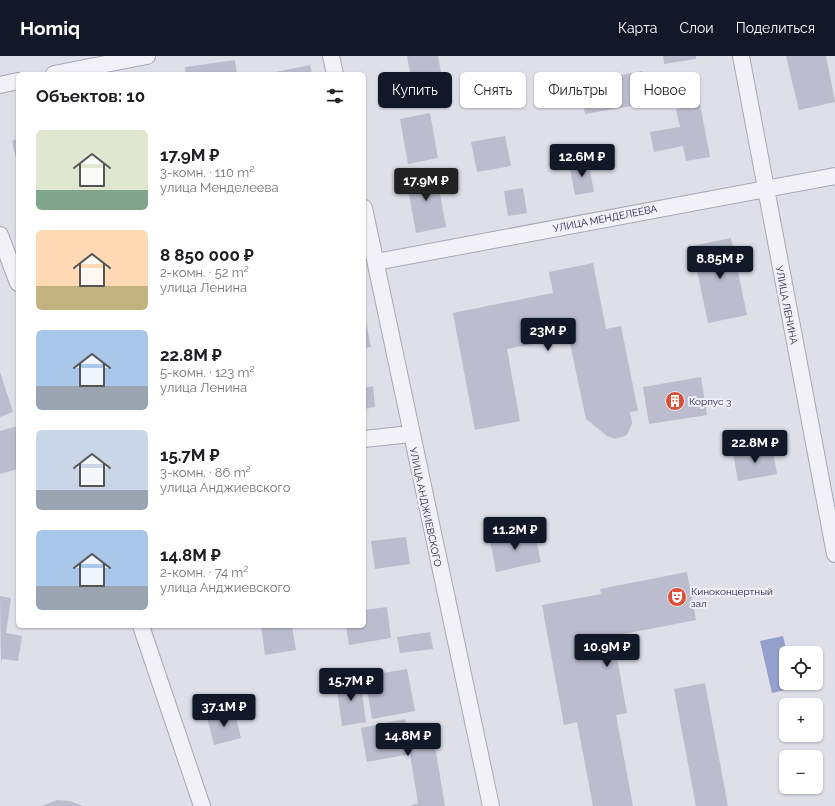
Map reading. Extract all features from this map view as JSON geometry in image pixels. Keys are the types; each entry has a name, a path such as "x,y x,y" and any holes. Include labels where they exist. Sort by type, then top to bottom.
{"street":[{"path":"64,72 147,56"},
{"path":"331,56 335,72"},
{"name":"УЛИЦА ЛЕНИНА","path":"741,56 835,554"},
{"path":"0,85 16,81"},
{"name":"УЛИЦА МЕНДЕЛЕЕВА","path":"376,262 835,176"},
{"name":"УЛИЦА АНДЖИЕВСКОГО","path":"366,217 491,806"},
{"path":"0,235 16,278"},
{"path":"366,439 411,434"},
{"path":"142,628 202,806"}],"water":[{"path":"783,636 785,646 779,646 779,690 785,690 772,693 760,641"}],"building":[{"path":"407,56 438,56 441,72 410,72"},
{"path":"663,56 696,56 696,59 664,64"},
{"path":"786,56 826,56 835,102 799,110"},
{"path":"235,60 237,72 186,72 185,67"},
{"path":"310,65 312,72 276,72"},
{"path":"630,73 630,106 622,108 622,75"},
{"path":"700,104 710,157 686,161 683,146 654,152 650,132 680,127 676,109 700,108"},
{"path":"584,108 619,108 585,114"},
{"path":"430,113 438,158 408,164 400,119"},
{"path":"505,136 511,166 477,172 471,142"},
{"path":"16,140 16,159 12,141"},
{"path":"588,160 594,192 575,195 569,163"},
{"path":"436,172 446,227 416,233 406,177"},
{"path":"523,188 527,213 508,216 504,191"},
{"path":"731,238 747,315 708,323 692,246"},
{"path":"593,263 606,329 621,326 638,411 630,412 632,423 627,435 615,439 607,436 586,419 569,339 563,340 562,338 507,349 520,421 475,430 453,313 553,293 549,272"},
{"path":"366,323 371,347 366,348"},
{"path":"0,372 13,412 0,417"},
{"name":"Корпус 3","path":"701,377 707,415 649,424 643,387"},
{"path":"373,386 375,407 366,409 366,388"},
{"path":"16,427 16,470 0,474 0,431"},
{"path":"772,446 777,474 738,481 733,453"},
{"path":"534,530 541,562 496,572 490,540"},
{"path":"406,537 410,564 375,569 371,541"},
{"path":"687,572 696,620 613,636 627,713 616,715 633,806 593,806 577,722 564,725 542,605 601,594 600,589"},
{"path":"0,596 11,598 6,633 22,636 18,661 2,659 1,664"},
{"path":"387,607 391,638 349,645 346,628 366,628 366,610"},
{"path":"261,628 292,628 296,650 265,655"},
{"path":"430,632 433,649 400,653 397,637"},
{"path":"407,669 415,711 372,719 365,676"},
{"path":"360,678 366,722 342,726 336,682"},
{"path":"705,683 728,806 696,806 674,689"},
{"path":"234,710 241,738 214,745 207,717"},
{"path":"405,719 409,739 433,735 445,806 410,806 418,803 410,754 367,762 361,728"},
{"path":"57,800 70,801 83,806 41,806"}],"place":[{"name":"Корпус 3","path":"675,401"},
{"name":"Киноконцертный зал","path":"677,597"}]}
